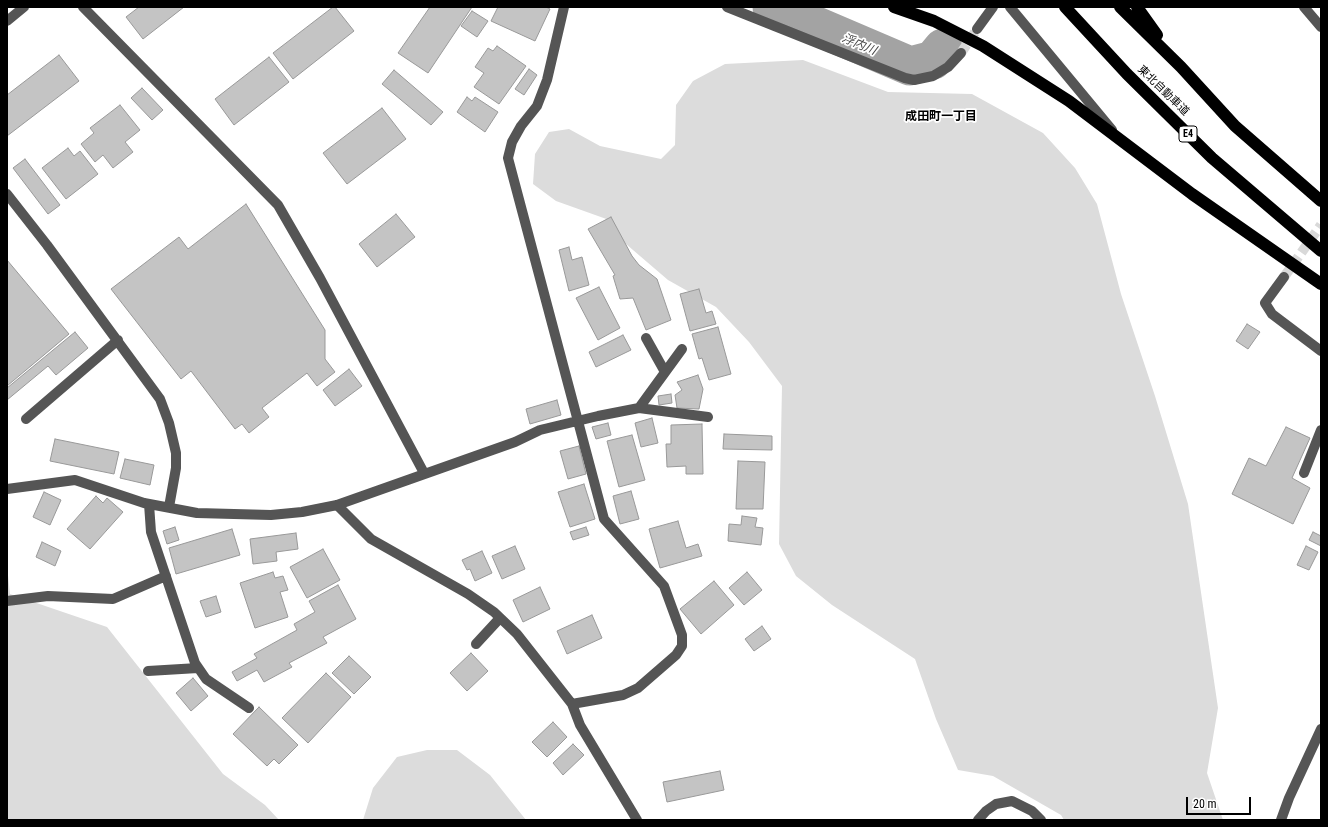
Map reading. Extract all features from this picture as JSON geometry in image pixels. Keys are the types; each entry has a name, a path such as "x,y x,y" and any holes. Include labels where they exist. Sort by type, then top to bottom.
{"highway":[{"path":"894,7 934,21 983,46 1069,100 1192,194 1321,284"},
{"name":"東北自動車道","path":"1065,7 1127,74 1212,158 1321,251"},
{"path":"1120,7 1180,67 1235,126 1321,201"},
{"path":"1137,7 1180,67"}],"street":[{"path":"7,21 24,7"},
{"path":"83,7 278,205 320,278 424,473"},
{"path":"564,7 547,80 537,106 521,126 512,142 508,158 604,519 664,586 682,635 682,646 676,655 638,688 623,696 572,704"},
{"path":"727,7 905,78 914,80 933,76 948,67 961,53"},
{"path":"977,29 993,7"},
{"path":"1010,7 1117,136"},
{"path":"1304,7 1321,27"},
{"path":"7,194 118,340 160,399 169,423 176,453 176,468 169,507"},
{"path":"1284,277 1265,303 1272,314 1321,351"},
{"path":"646,338 665,372"},
{"path":"26,419 118,340"},
{"path":"639,408 682,349"},
{"path":"7,489 75,480 149,504 197,513 271,515 302,512 338,505 424,473 515,442 540,430 577,421 639,408 708,417"},
{"path":"1304,473 1321,430"},
{"path":"149,504 151,532 195,663 206,680 249,708"},
{"path":"338,505 371,539 468,594 500,618 517,634 572,704 580,725 637,820"},
{"path":"7,601 48,596 113,599 166,576"},
{"path":"476,644 500,618"},
{"path":"148,671 198,668"},
{"path":"1281,820 1288,798 1321,730"},
{"path":"978,820 986,811 996,804 1012,801 1032,811 1041,820"}],"shaded area":[{"path":"803,60 888,92 972,94 1043,133 1075,168 1097,204 1121,294 1155,396 1188,504 1218,708 1207,773 1223,820 1064,820 1061,815 993,776 958,770 936,719 915,659 832,605 796,576 779,544 782,386 749,342 716,307 668,280 619,238 612,221 556,201 533,184 535,154 549,132 569,129 600,146 661,159 675,145 676,105 693,81 725,64"},
{"path":"7,566 10,594 107,627 223,774 265,805 279,820 7,820"},
{"path":"427,750 457,750 490,775 526,820 363,820 373,788 397,757"}],"building":[{"path":"139,7 184,7 143,39 126,17"},
{"path":"335,7 354,31 293,79 273,53"},
{"path":"430,7 472,7 428,73 398,53"},
{"path":"498,7 546,7 550,9 535,41 491,21"},
{"path":"472,11 488,21 477,37 461,26"},
{"path":"497,46 526,66 499,104 474,87 484,73 475,67 488,48 493,51"},
{"path":"59,55 79,81 7,136 7,95"},
{"path":"269,57 289,82 234,125 215,99"},
{"path":"529,69 537,75 524,95 515,89"},
{"path":"394,70 443,112 431,125 382,84"},
{"path":"142,88 163,110 152,120 131,98"},
{"path":"467,97 472,101 475,97 498,112 485,132 457,112"},
{"path":"120,105 140,130 125,142 133,152 113,168 103,155 95,162 81,144 94,133 90,128"},
{"path":"382,108 406,139 347,184 323,153"},
{"path":"68,148 74,156 80,151 98,174 66,199 42,168"},
{"path":"25,159 60,205 48,214 13,168"},
{"path":"246,204 325,330 325,359 335,372 317,386 307,373 262,408 269,417 249,433 242,424 235,429 191,371 181,379 111,289 179,237 188,249"},
{"path":"396,214 415,237 377,267 359,244"},
{"path":"611,217 632,256 639,265 657,279 671,320 646,330 633,298 620,299 613,276 615,275 588,229"},
{"path":"569,247 572,260 582,257 589,285 569,291 559,250"},
{"path":"7,260 69,334 7,386"},
{"path":"599,287 620,328 598,340 576,298"},
{"path":"699,289 706,313 712,311 716,324 690,331 680,294"},
{"path":"1247,324 1260,332 1248,349 1236,341"},
{"path":"718,327 731,374 709,380 702,358 699,359 692,334"},
{"path":"75,332 88,348 56,375 48,366 7,400 7,388"},
{"path":"623,335 631,350 596,367 589,352"},
{"path":"349,369 362,386 335,406 323,390"},
{"path":"698,375 703,389 699,409 677,408 675,395 682,390 677,382"},
{"path":"671,394 672,403 659,405 658,396"},
{"path":"557,400 561,415 530,424 526,409"},
{"path":"652,418 658,443 641,447 635,423"},
{"path":"608,423 611,435 596,439 592,427"},
{"path":"702,424 703,474 686,474 686,466 667,467 666,444 671,444 671,425"},
{"path":"1286,427 1310,438 1292,478 1310,488 1293,524 1232,494 1249,458 1266,466"},
{"path":"724,434 772,436 772,450 723,449"},
{"path":"632,435 645,480 619,487 607,441"},
{"path":"55,439 119,452 114,474 50,461"},
{"path":"579,446 586,474 568,479 560,451"},
{"path":"125,459 154,465 150,485 120,478"},
{"path":"738,461 765,462 763,509 736,509"},
{"path":"584,484 595,519 570,527 558,492"},
{"path":"631,491 639,519 620,524 613,496"},
{"path":"44,492 61,500 50,525 33,517"},
{"path":"96,496 103,503 107,498 123,512 90,549 67,529"},
{"path":"742,516 757,518 755,527 763,528 761,545 728,541 729,524 741,525"},
{"path":"678,521 686,548 698,544 702,556 660,568 649,529"},
{"path":"175,527 179,540 167,544 163,531"},
{"path":"586,527 589,535 573,540 570,532"},
{"path":"232,529 240,555 176,574 169,548"},
{"path":"1313,532 1321,536 1321,546 1309,540"},
{"path":"296,533 298,549 276,552 277,561 253,564 250,539"},
{"path":"42,542 61,551 55,566 36,557"},
{"path":"515,546 525,569 502,579 492,556"},
{"path":"1306,546 1318,552 1309,570 1297,565"},
{"path":"323,549 340,580 307,598 290,567"},
{"path":"482,551 492,573 475,581 470,569 467,570 462,560"},
{"path":"273,572 275,578 283,576 288,590 280,592 288,617 255,628 240,583"},
{"path":"747,572 762,590 744,605 729,588"},
{"path":"714,581 734,605 701,634 680,609"},
{"path":"338,585 356,619 323,637 327,643 289,663 292,667 264,682 257,670 237,681 232,672 257,658 254,654 297,630 294,624 315,612 309,601"},
{"path":"540,587 550,609 523,622 513,600"},
{"path":"216,596 221,612 206,617 200,601"},
{"path":"592,615 602,638 567,654 557,631"},
{"path":"762,626 771,639 754,651 745,639"},
{"path":"471,653 488,671 467,691 450,673"},
{"path":"349,656 371,677 354,694 332,673"},
{"path":"326,673 351,697 308,743 282,718"},
{"path":"193,678 208,696 191,711 176,693"},
{"path":"259,707 298,745 279,764 274,759 267,766 233,734"},
{"path":"553,722 567,737 547,757 532,742"},
{"path":"573,744 584,755 563,775 553,763"},
{"path":"720,771 724,790 667,802 663,782"}],"waterway":[{"name":"浮内川","path":"772,7 910,66 933,60 943,48"}],"tunnel":[{"path":"961,53 977,29"},
{"path":"1284,277 1321,225"}],"district":[{"name":"成田町一丁目","path":"941,117"}]}
